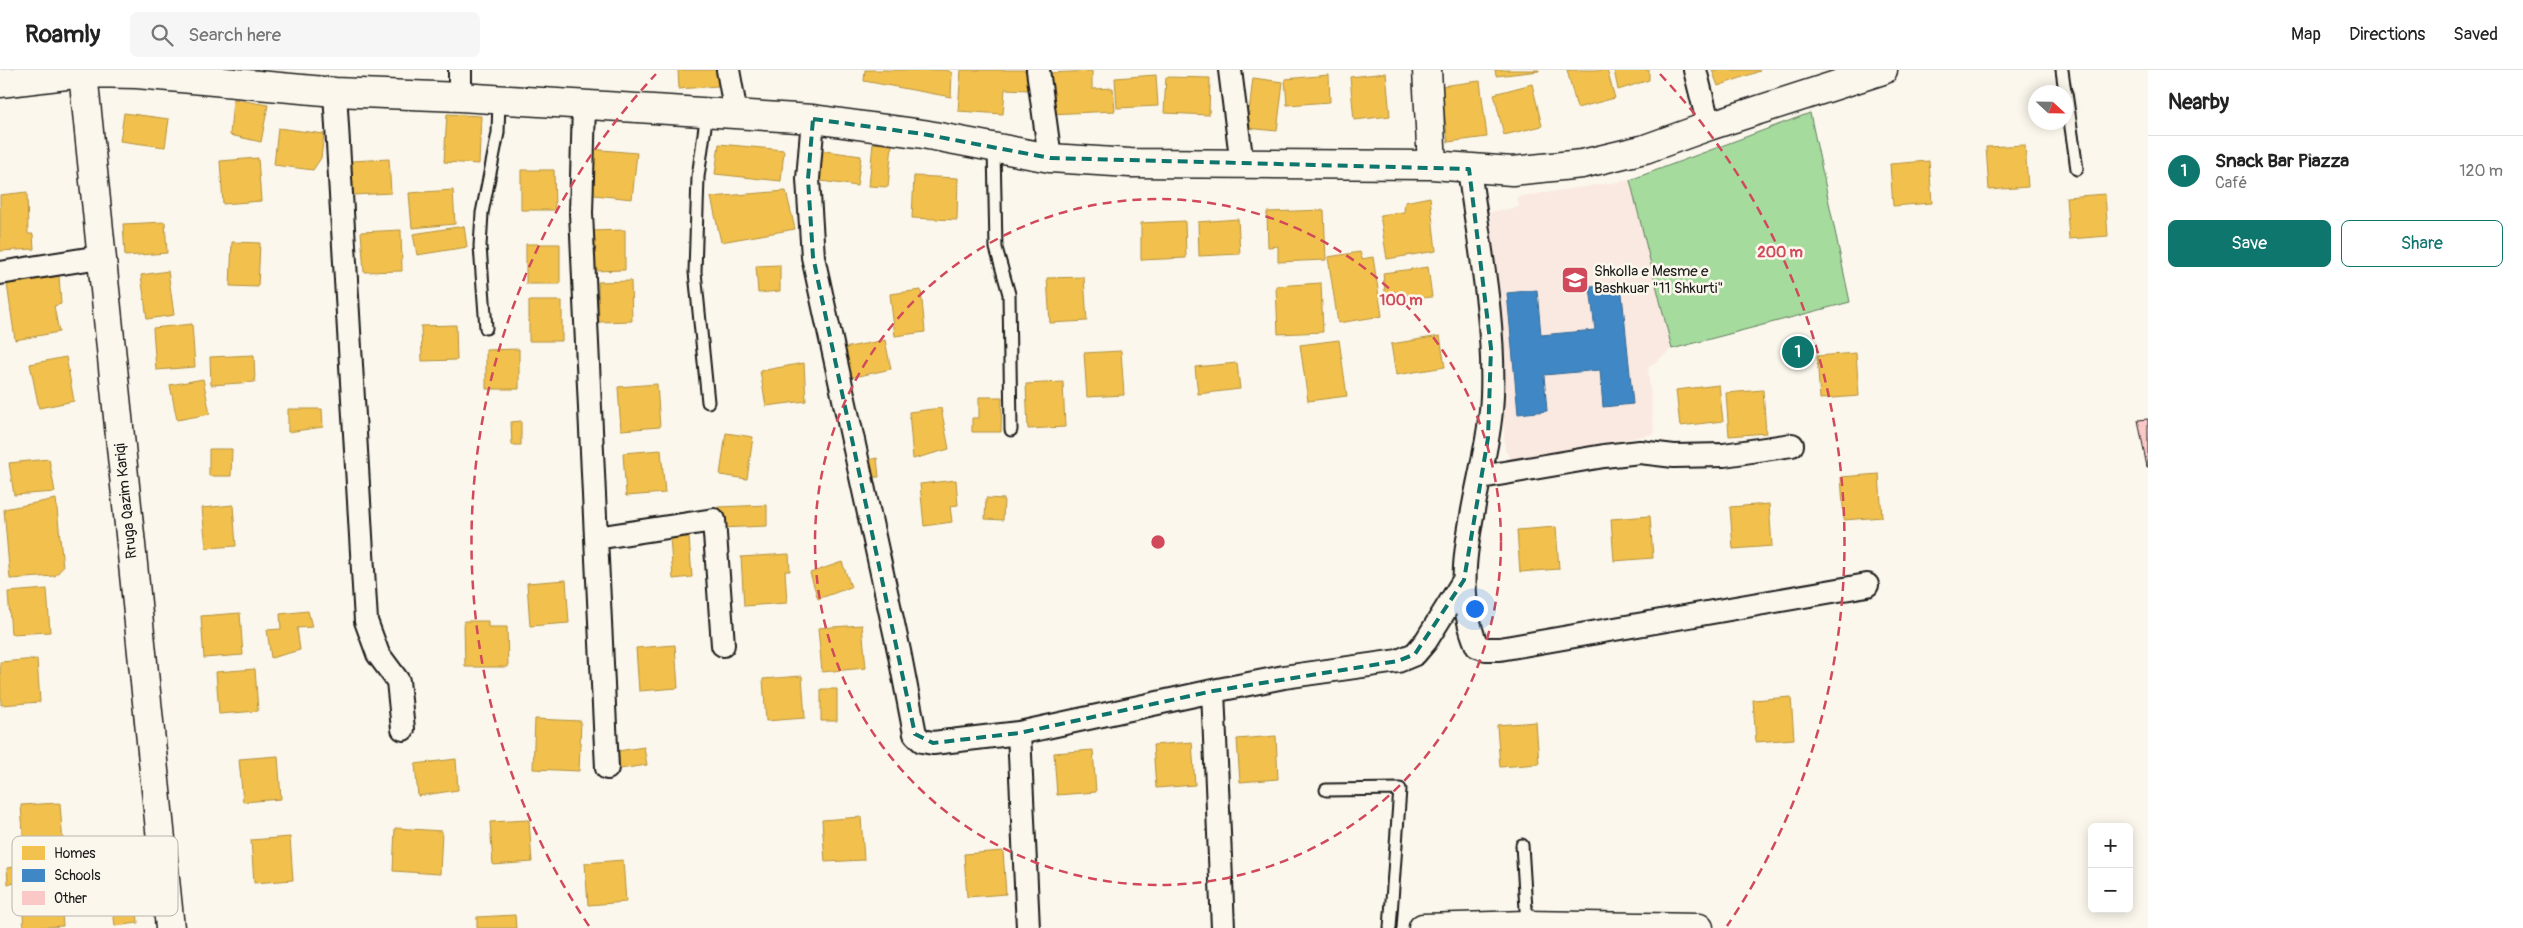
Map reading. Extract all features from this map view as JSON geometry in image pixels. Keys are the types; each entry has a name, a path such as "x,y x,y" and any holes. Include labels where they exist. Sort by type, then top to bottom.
{"street":[{"path":"460,70 460,97"},
{"path":"728,70 736,114"},
{"path":"1038,70 1050,158"},
{"path":"1230,70 1242,165"},
{"path":"1427,70 1432,165"},
{"path":"1695,70 1708,126"},
{"path":"0,83 84,72 237,77 335,92 460,97 813,120 923,134 994,149 1050,158 1130,163 1432,165 1512,171 1582,164 1645,150 1708,126 1883,70"},
{"name":"Rruga Qazim Kariqi","path":"84,72 100,257 160,836"},
{"path":"335,92 366,621 378,654 398,681 403,729"},
{"path":"584,105 581,222 607,768"},
{"path":"813,120 808,179 813,257 899,651 915,734 922,741 933,743 1019,733 1284,677 1398,661 1415,654 1426,641 1464,580"},
{"path":"1469,169 1492,348 1492,396 1488,438 1464,580 1468,621 1477,646 1486,649 1500,649 1867,585"},
{"path":"0,273 100,257"},
{"path":"1481,477 1630,453 1674,456 1724,455 1792,445"},
{"path":"596,538 714,520 723,645"},
{"path":"1213,691 1223,928"},
{"path":"1019,733 1028,928"},
{"path":"1423,928 1527,925 1699,928"}],"lane":[{"path":"2062,70 2065,85"},
{"path":"486,328 480,246 482,213 498,133 499,100"},
{"path":"707,112 698,177 695,272 708,402"},
{"path":"2071,130 2077,169"},
{"path":"994,149 996,248 1009,294 1011,430"},
{"path":"1326,790 1400,789 1390,928"},
{"path":"1522,845 1527,925"}],"highlighted area":[{"path":"813,119 923,134 1050,158 1469,169 1491,348 1488,438 1464,580 1415,654 1398,661 1213,691 1019,733 933,743 915,734 813,257 808,179"}],"shaded area":[{"name":"Shkolla e Mesme e Bashkuar \"11 Shkurti\"","path":"1630,180 1672,349 1648,368 1654,434 1518,460 1511,459 1505,450 1490,212 1519,207 1517,197"}],"green space":[{"path":"1810,113 1850,302 1672,349 1630,180"}],"building: Homes":[{"path":"678,70 717,70 718,86 679,89"},
{"path":"865,70 947,70 952,73 951,97 864,81"},
{"path":"961,70 1030,70 1028,90 1005,89 1003,114 958,111"},
{"path":"1495,70 1539,70 1539,71 1496,76"},
{"path":"1567,70 1607,70 1615,98 1577,108"},
{"path":"1614,70 1649,70 1649,80 1618,90"},
{"path":"1712,70 1759,70 1760,71 1718,86"},
{"path":"1092,71 1092,89 1113,88 1115,111 1049,114 1048,73"},
{"path":"1386,73 1390,116 1354,120 1350,77"},
{"path":"1156,75 1158,106 1117,108 1115,78"},
{"path":"1329,75 1330,102 1287,105 1285,79"},
{"path":"1166,77 1210,78 1209,115 1164,113"},
{"path":"1253,78 1283,82 1277,131 1247,128"},
{"path":"1480,81 1487,137 1448,142 1441,86"},
{"path":"1532,84 1542,126 1504,135 1494,94"},
{"path":"233,99 268,105 261,142 230,135"},
{"path":"124,113 169,119 165,147 120,141"},
{"path":"447,114 481,116 479,164 444,162"},
{"path":"278,128 324,134 321,158 313,170 274,165"},
{"path":"873,143 892,145 888,187 869,186"},
{"path":"719,144 784,150 781,181 715,174"},
{"path":"2025,145 2028,187 1989,190 1986,147"},
{"path":"590,149 637,153 632,199 585,194"},
{"path":"819,150 861,156 857,186 814,180"},
{"path":"258,158 261,201 223,204 220,161"},
{"path":"389,159 391,193 353,195 352,161"},
{"path":"1929,161 1932,203 1893,206 1890,164"},
{"path":"521,170 554,170 555,210 521,210"},
{"path":"914,176 958,178 957,220 912,218"},
{"path":"453,190 455,224 412,228 409,193"},
{"path":"786,191 795,229 721,242 711,197"},
{"path":"27,192 28,234 33,234 34,249 0,251 0,195"},
{"path":"2105,194 2108,236 2069,239 2066,197"},
{"path":"1430,197 1436,251 1387,259 1380,215 1404,212 1405,202"},
{"path":"1324,210 1326,260 1278,262 1278,246 1268,247 1267,212"},
{"path":"1238,219 1240,254 1199,256 1198,222"},
{"path":"1185,221 1186,258 1141,260 1141,223"},
{"path":"165,222 167,253 125,256 123,224"},
{"path":"464,226 467,247 417,255 413,234"},
{"path":"401,230 402,271 364,272 361,232"},
{"path":"625,230 625,270 592,271 591,231"},
{"path":"232,242 260,243 258,287 230,286"},
{"path":"526,244 560,244 560,284 526,284"},
{"path":"1360,252 1362,259 1373,257 1382,316 1338,323 1328,257"},
{"path":"780,265 780,291 758,293 756,266"},
{"path":"1428,267 1432,297 1386,302 1383,273"},
{"path":"168,271 174,315 147,319 141,275"},
{"path":"59,276 61,304 54,306 59,332 15,340 7,284"},
{"path":"1084,277 1087,321 1050,323 1047,278"},
{"path":"631,281 632,321 599,322 598,282"},
{"path":"1321,283 1323,332 1278,334 1276,286"},
{"path":"921,290 925,332 895,336 890,294"},
{"path":"529,301 562,301 562,341 529,341"},
{"path":"192,324 195,367 156,370 153,328"},
{"path":"456,325 457,360 422,361 421,326"},
{"path":"1440,336 1445,367 1396,375 1391,344"},
{"path":"885,340 891,369 850,378 844,348"},
{"path":"1339,340 1347,396 1308,401 1300,345"},
{"path":"519,349 519,389 486,389 486,350"},
{"path":"1121,351 1124,395 1087,397 1084,353"},
{"path":"1856,353 1859,396 1820,399 1817,356"},
{"path":"254,355 255,382 211,385 210,357"},
{"path":"66,357 74,401 39,408 30,364"},
{"path":"804,363 806,401 766,406 760,371"},
{"path":"1237,363 1240,389 1198,394 1195,367"},
{"path":"203,379 210,414 177,420 170,385"},
{"path":"1063,382 1065,427 1028,429 1026,384"},
{"path":"657,384 660,427 621,430 618,387"},
{"path":"1719,385 1723,421 1680,426 1676,390"},
{"path":"1763,390 1766,433 1729,436 1726,393"},
{"path":"979,397 1002,397 1001,432 972,432 972,418 979,418"},
{"path":"941,408 949,449 913,459 909,412"},
{"path":"288,409 322,409 323,427 288,432"},
{"path":"521,421 521,445 512,445 511,422"},
{"path":"726,433 753,437 747,479 720,475"},
{"path":"209,449 232,449 231,476 209,476"},
{"path":"661,450 665,493 626,496 623,453"},
{"path":"877,458 879,477 865,477 864,461"},
{"path":"49,459 55,492 14,495 9,463"},
{"path":"1879,474 1882,517 1844,520 1841,477"},
{"path":"956,480 958,505 950,506 952,522 924,526 920,484"},
{"path":"986,498 1004,499 1003,520 985,519"},
{"path":"56,499 63,567 55,576 10,579 4,509"},
{"path":"1769,504 1772,546 1733,549 1730,507"},
{"path":"233,505 236,546 206,548 202,508"},
{"path":"767,505 767,526 719,528 718,507"},
{"path":"1650,516 1653,558 1614,561 1611,519"},
{"path":"1556,527 1559,569 1520,572 1517,530"},
{"path":"689,537 692,577 673,579 670,538"},
{"path":"789,554 790,571 785,571 787,603 744,606 741,557"},
{"path":"842,562 851,587 818,599 810,573"},
{"path":"566,580 569,623 530,626 527,583"},
{"path":"47,589 50,632 11,634 8,592"},
{"path":"308,611 312,627 297,628 300,650 271,658 267,630 281,629 280,614"},
{"path":"240,613 243,655 204,658 201,616"},
{"path":"464,621 488,621 488,627 507,627 508,667 465,667"},
{"path":"862,625 866,668 822,672 818,628"},
{"path":"675,645 678,688 639,691 636,648"},
{"path":"37,659 40,702 1,705 0,662"},
{"path":"255,669 258,711 219,714 216,672"},
{"path":"802,676 805,718 766,721 763,679"},
{"path":"821,689 837,689 837,721 821,721"},
{"path":"1791,697 1794,739 1756,742 1753,700"},
{"path":"535,719 581,721 579,771 533,769"},
{"path":"1536,722 1539,764 1500,767 1497,725"},
{"path":"1276,736 1278,779 1240,782 1237,739"},
{"path":"1192,742 1195,785 1156,788 1153,745"},
{"path":"644,747 647,765 620,769 618,751"},
{"path":"1093,750 1096,792 1057,795 1054,753"},
{"path":"278,756 281,799 243,802 239,759"},
{"path":"456,759 458,790 418,796 415,764"},
{"path":"60,803 62,836 23,836 21,805"},
{"path":"861,817 864,860 825,862 822,820"},
{"path":"529,820 532,862 493,865 490,822"},
{"path":"395,828 442,831 440,874 393,871"},
{"path":"290,837 293,880 254,883 251,840"},
{"path":"1003,851 1006,894 967,897 964,854"},
{"path":"623,860 626,902 588,905 585,863"},
{"path":"12,867 12,884 8,884 7,868"},
{"path":"515,915 516,928 477,928 477,917"},
{"path":"23,916 62,916 63,926 24,928"},
{"path":"114,916 138,916 138,923 115,926"}],"building: Schools":[{"path":"1621,284 1633,404 1603,407 1600,370 1544,375 1547,411 1518,414 1507,293 1537,290 1541,335 1595,330 1590,287"}],"building: Other":[{"path":"2148,419 2148,467 2147,467 2138,420"}],"place":[{"name":"Shkolla e Mesme e Bashkuar \"11 Shkurti\"","path":"1575,280"},
{"name":"Snack Bar Piazza","path":"1798,352"}]}
